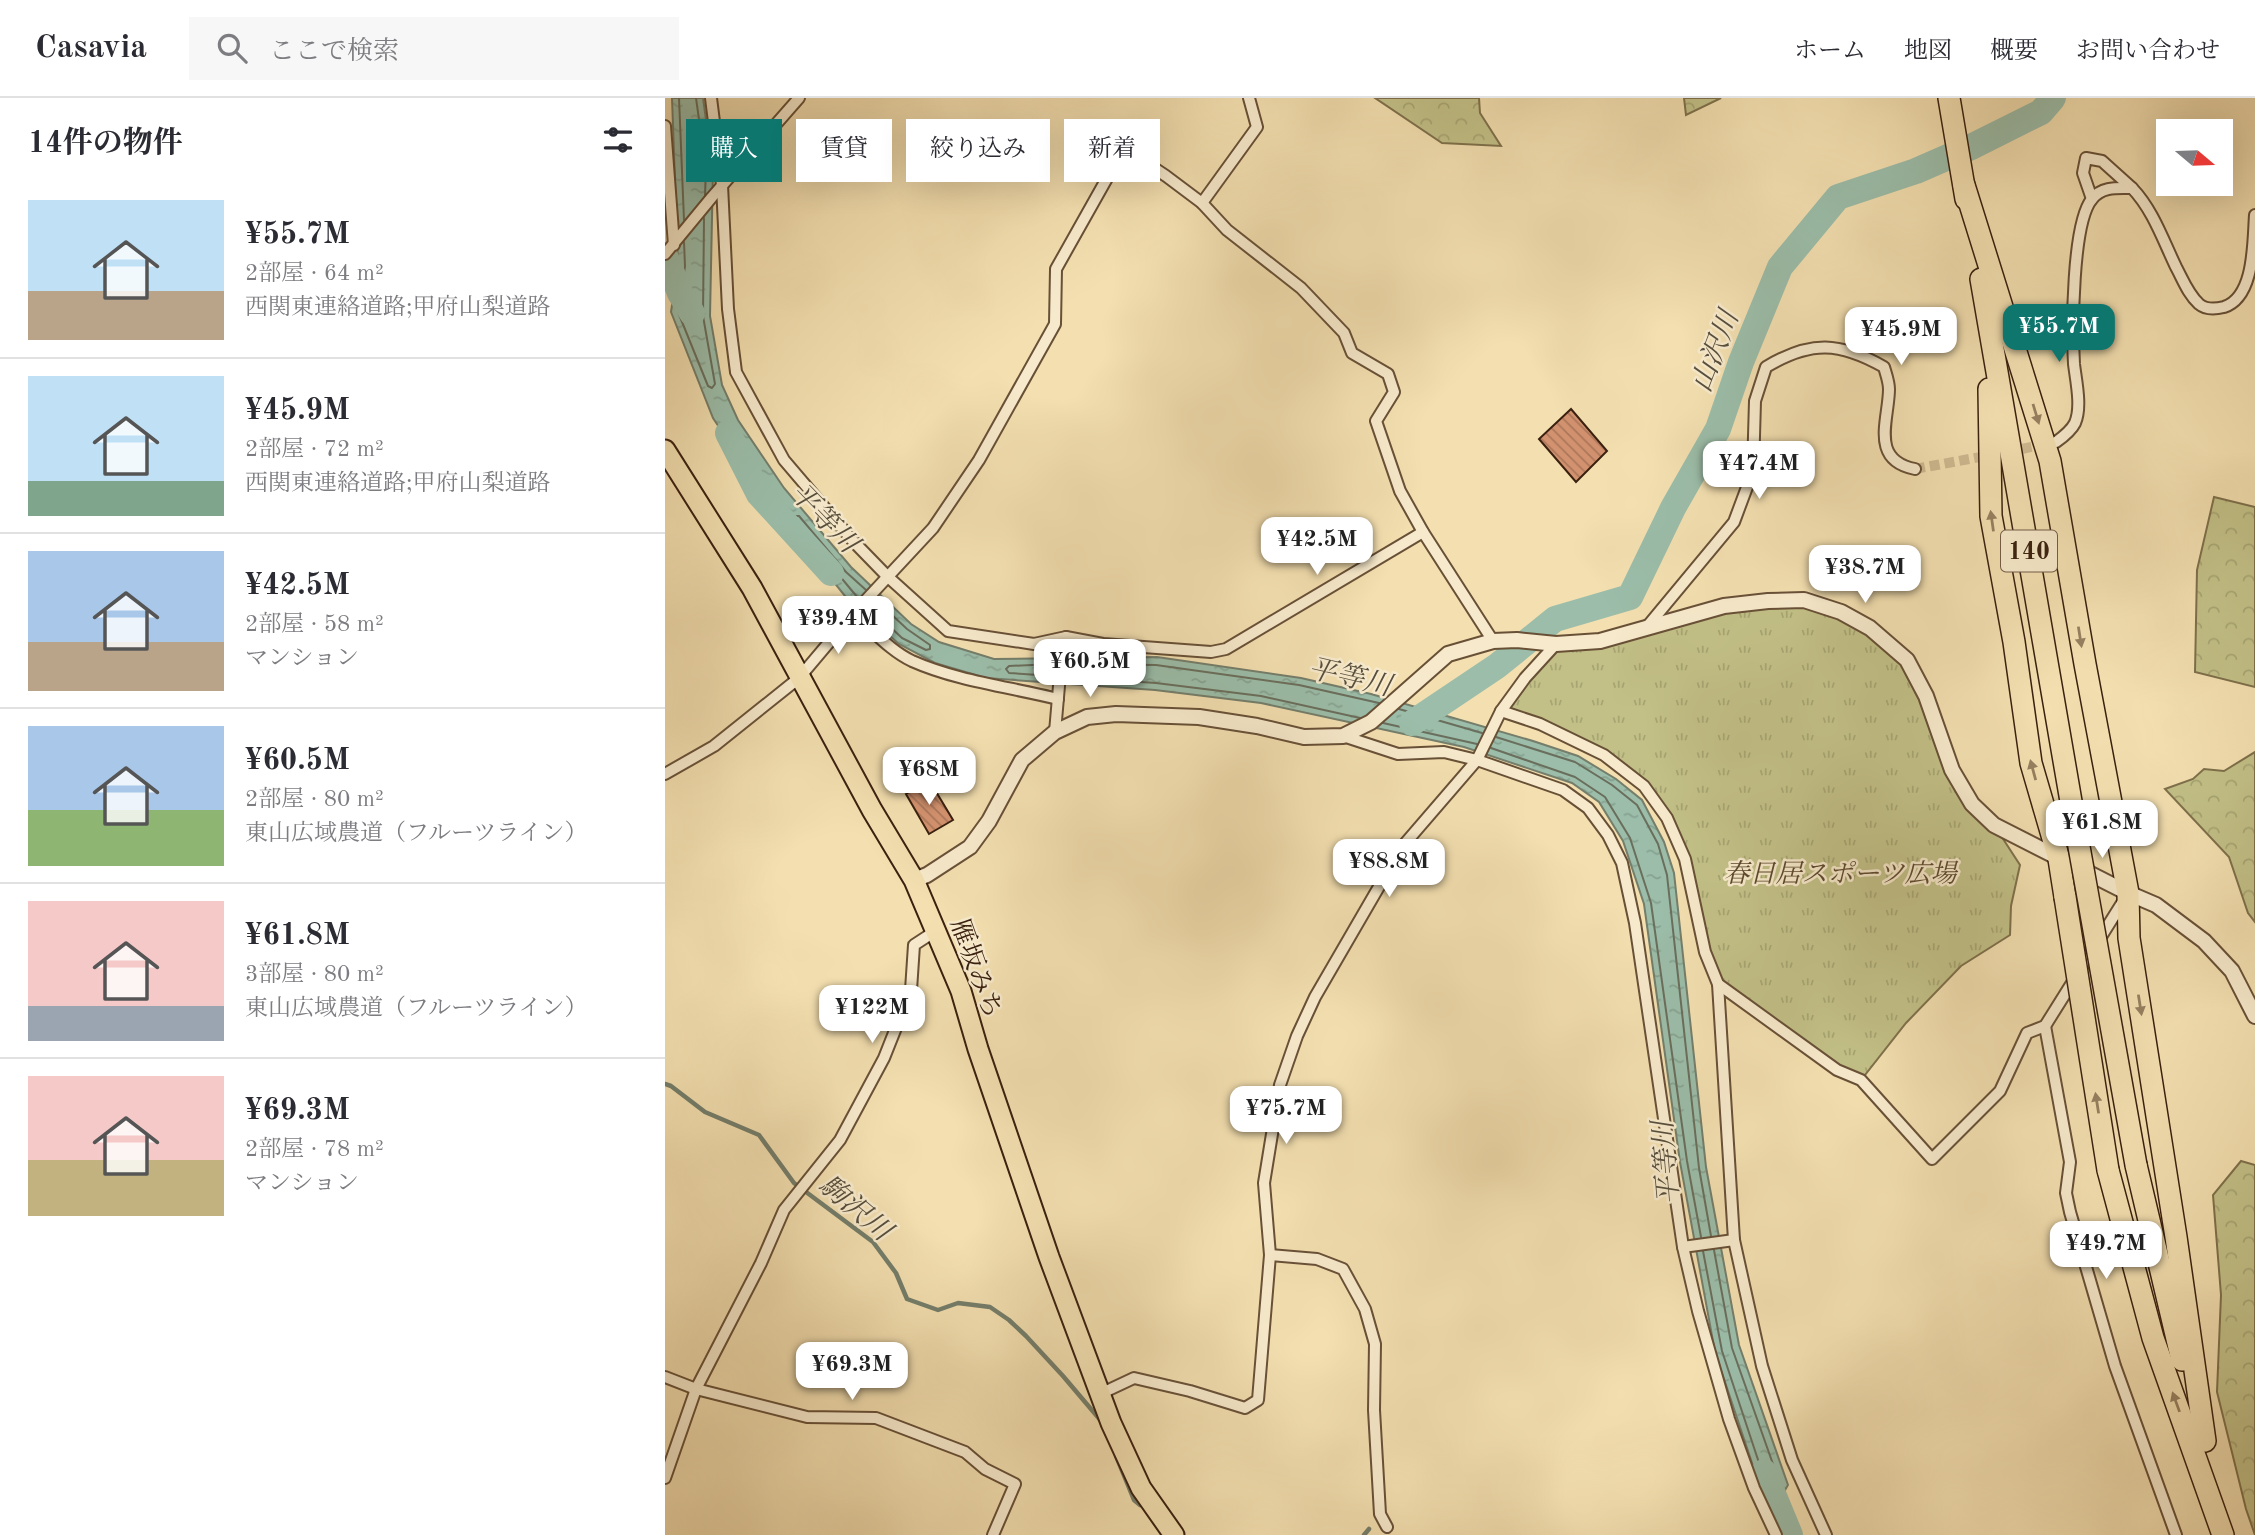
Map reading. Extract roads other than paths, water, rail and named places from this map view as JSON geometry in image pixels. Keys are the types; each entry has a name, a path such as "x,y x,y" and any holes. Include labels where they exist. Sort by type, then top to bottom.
{"highway":[{"name":"140","path":"1950,104 2136,1165 2178,1346 2232,1535"},
{"path":"1964,185 2050,461 2128,893 2129,938 2205,1441"},
{"path":"1983,289 1991,419 1991,516 2014,642 2031,764 2059,859 2108,1170 2153,1338 2223,1535"},
{"name":"雁坂みち","path":"665,450 751,588 872,810 914,880 961,991 1049,1257 1111,1423 1142,1488 1174,1535"}],"street":[{"path":"711,98 722,185 728,309 736,372 784,460 853,541 948,631 1034,644 1066,637 1103,644 1211,652 1226,649 1423,532"},
{"path":"665,254 799,98"},
{"path":"1202,204 1257,127 1249,98"},
{"path":"665,126 674,245"},
{"path":"665,774 714,746 799,678 853,614 933,528 971,471 1055,324 1056,269 1124,148 1202,204 1227,230 1301,288 1344,333 1352,353 1388,374 1394,392 1376,421 1400,491 1493,641"},
{"path":"2092,199 2083,173 2086,158 2102,161 2145,201 2187,291 2201,306 2214,309 2229,305 2242,294 2250,274 2255,215"},
{"path":"2056,442 2075,422 2077,409 2073,345 2074,293 2083,219 2092,199 2106,189 2132,188"},
{"path":"1646,628 1734,522 1753,471 1755,401 1766,367 1788,354 1819,348 1842,348 1864,355 1884,367 1889,388 1884,425 1886,445 1903,467 1915,469"},
{"path":"1343,736 1371,722 1448,654 1493,641 1517,640 1552,644 1600,641 1724,606 1804,600 1841,612 1870,628 1907,660 1926,696 1952,770 1972,804 1994,825 2156,905 2204,942 2232,971 2255,1016"},
{"path":"853,614 885,643 910,660 954,675 1059,695"},
{"path":"1055,732 1062,651 1066,637"},
{"path":"1100,1394 1134,1378 1191,1391 1245,1408 1258,1400 1270,1255 1264,1183 1280,1086 1297,1036 1315,997 1402,847 1477,760 1501,711 1552,644"},
{"path":"1501,711 1540,724 1604,755 1644,786 1667,818 1685,859 1705,952 1718,984 1734,1240 1762,1366 1792,1460 1826,1535"},
{"path":"914,880 927,875 970,847 989,821 1022,760 1055,732 1087,717 1151,714 1210,719 1304,737 1343,736 1398,754 1444,752 1477,760 1563,790 1588,808 1608,835 1622,863 1635,923 1683,1247 1698,1311 1728,1419 1776,1535"},
{"path":"1718,984 1837,1070 1861,1080 1932,1159 2000,1091 2027,1033 2045,1026 2128,893"},
{"path":"665,1478 697,1390 761,1263 784,1210 840,1140 884,1058 911,990 914,944 937,930"},
{"path":"2045,1026 2070,1162 2066,1193 2070,1212 2115,1366 2176,1535"},
{"path":"1683,1247 1734,1240"},
{"path":"1270,1255 1317,1259 1343,1269 1365,1309 1375,1344 1374,1410 1380,1514 1387,1527"},
{"path":"665,1377 697,1390 807,1417 876,1418 965,1452 985,1469 1015,1484 993,1535"}],"water":[{"path":"672,98 703,98 706,119 686,119 686,182 713,182 710,316 722,385 738,420 784,488 851,567 911,624 939,642 994,659 1157,657 1301,678 1371,694 1578,756 1616,779 1642,800 1664,842 1674,873 1706,1167 1739,1345 1788,1485 1770,1517 1715,1352 1680,1162 1644,904 1623,841 1599,802 1572,783 1464,747 1261,703 1155,690 986,678 935,663 899,644 845,596 764,495 713,418 671,312 678,265"}],"waterway":[{"name":"山沢川","path":"1412,723 1497,666 1555,619 1630,597 1673,508 1718,429 1741,362 1780,267 1838,197 1916,171 1971,147 2041,112 2053,98"},
{"path":"665,256 680,293 692,313"},
{"name":"平等川","path":"728,433 759,494 831,573"},
{"name":"駒沢川","path":"665,1084 705,1112 759,1135 794,1183 873,1242 896,1273 907,1299 938,1310 958,1303 990,1307 1009,1320 1063,1376 1102,1422"},
{"name":"駒沢川","path":"1116,1456 1134,1500 1140,1505"},
{"name":"平等川","path":"1764,1472 1790,1535"},
{"name":"駒沢川","path":"1364,1535 1369,1529"}],"tunnel":[{"path":"2007,452 2046,444"},
{"path":"1915,469 1991,455"}],"park label":[{"name":"春日居スポーツ広場","path":"1840,873"}]}
